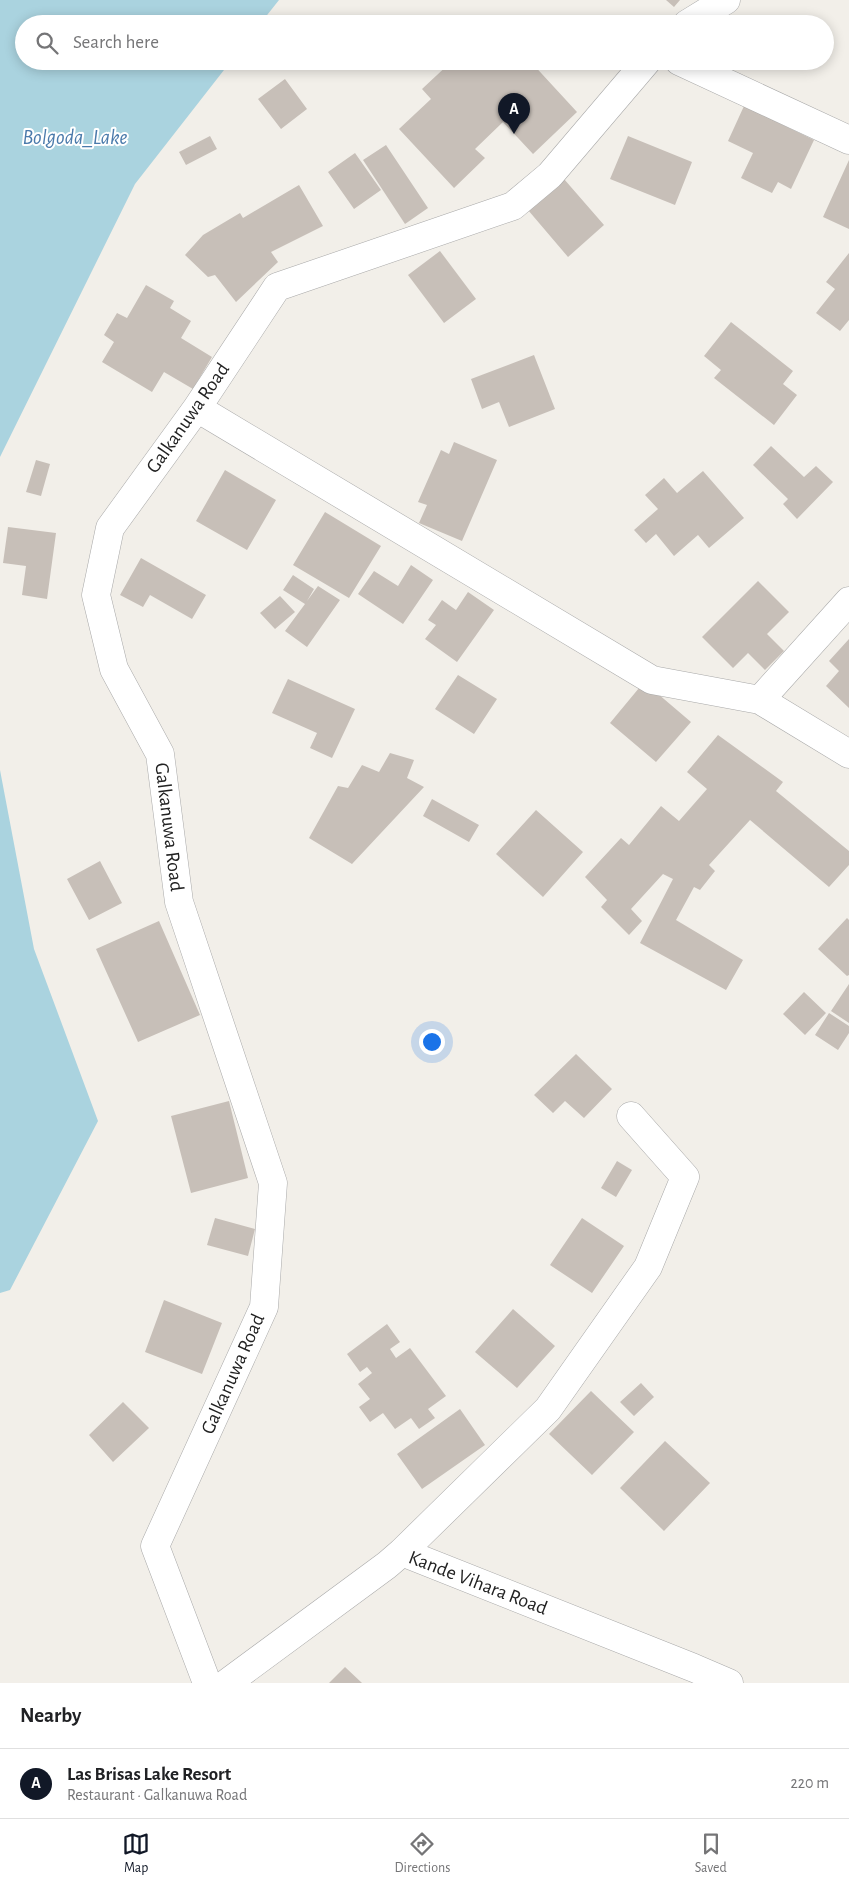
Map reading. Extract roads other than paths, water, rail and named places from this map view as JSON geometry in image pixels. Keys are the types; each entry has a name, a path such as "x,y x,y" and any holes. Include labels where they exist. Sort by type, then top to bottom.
{"street":[{"path":"702,15 726,0"},
{"name":"Galkanuwa Road","path":"207,1683 156,1546 264,1307 273,1183 179,902 160,754 114,669 96,595 110,528 197,408 276,287 513,206 550,174 639,70"},
{"path":"698,70 849,140"},
{"path":"197,408 652,680 760,700 849,754"},
{"path":"760,700 849,602"},
{"path":"402,1552 548,1409 648,1267 685,1177 631,1116"},
{"name":"Kande Vihara Road","path":"227,1683 402,1552 729,1683"}],"water":[{"name":"Bolgoda_Lake","path":"0,0 279,0 267,15 15,15 15,70 224,70 135,184 0,457"},
{"path":"0,770 34,949 98,1121 10,1290 0,1293"}],"place":[{"name":"Las Brisas Lake Resort","path":"514,134"}]}
